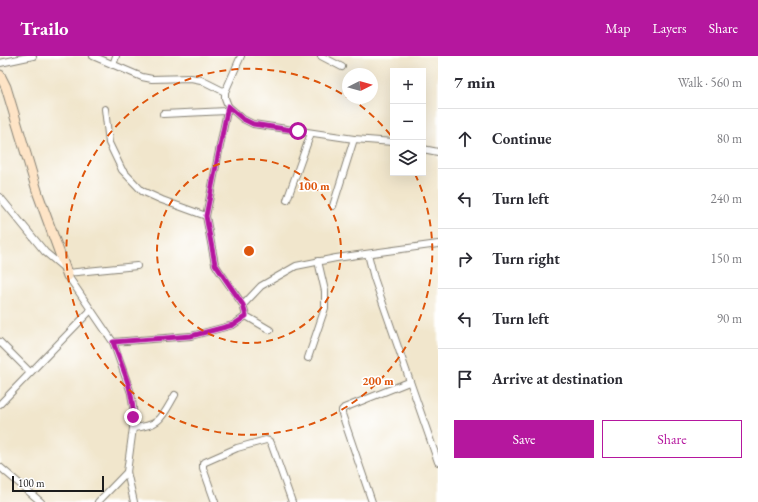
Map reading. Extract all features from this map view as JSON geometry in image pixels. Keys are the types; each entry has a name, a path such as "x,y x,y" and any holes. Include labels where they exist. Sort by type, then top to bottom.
{"street":[{"path":"0,63 32,56"},
{"path":"93,56 142,77 152,79 192,78 201,80 225,92"},
{"path":"113,65 116,56"},
{"path":"241,56 225,92 227,108 206,216 215,264 243,305 246,316 270,330"},
{"path":"321,56 342,67"},
{"path":"0,75 6,87 38,194 66,272"},
{"path":"163,114 227,108 253,124 311,134 390,142"},
{"path":"105,109 109,143 122,170 142,191 206,216"},
{"path":"288,200 311,134"},
{"path":"334,206 354,139"},
{"path":"426,150 438,152"},
{"path":"0,197 45,252 66,272 113,342 131,393 133,407 133,428 127,472 134,502"},
{"path":"243,305 260,286 296,266 318,261 438,244"},
{"path":"368,254 374,278 438,462"},
{"path":"308,358 325,308 325,291 318,261"},
{"path":"66,272 137,266"},
{"path":"0,404 92,310"},
{"path":"113,342 191,336 233,325 246,316"},
{"path":"0,342 30,372"},
{"path":"372,502 342,414 342,410 409,382"},
{"path":"133,428 146,427 155,423 161,418 175,395"},
{"path":"215,502 203,468 203,463 237,448 266,440 271,443 292,502"},
{"path":"0,467 40,502"},
{"path":"0,477 5,471"},
{"path":"98,502 127,472"}],"route":[{"path":"133,417 131,393 113,342 191,336 233,325 246,316 243,305 215,264 206,216 228,106 243,119 253,124 298,131"}]}
